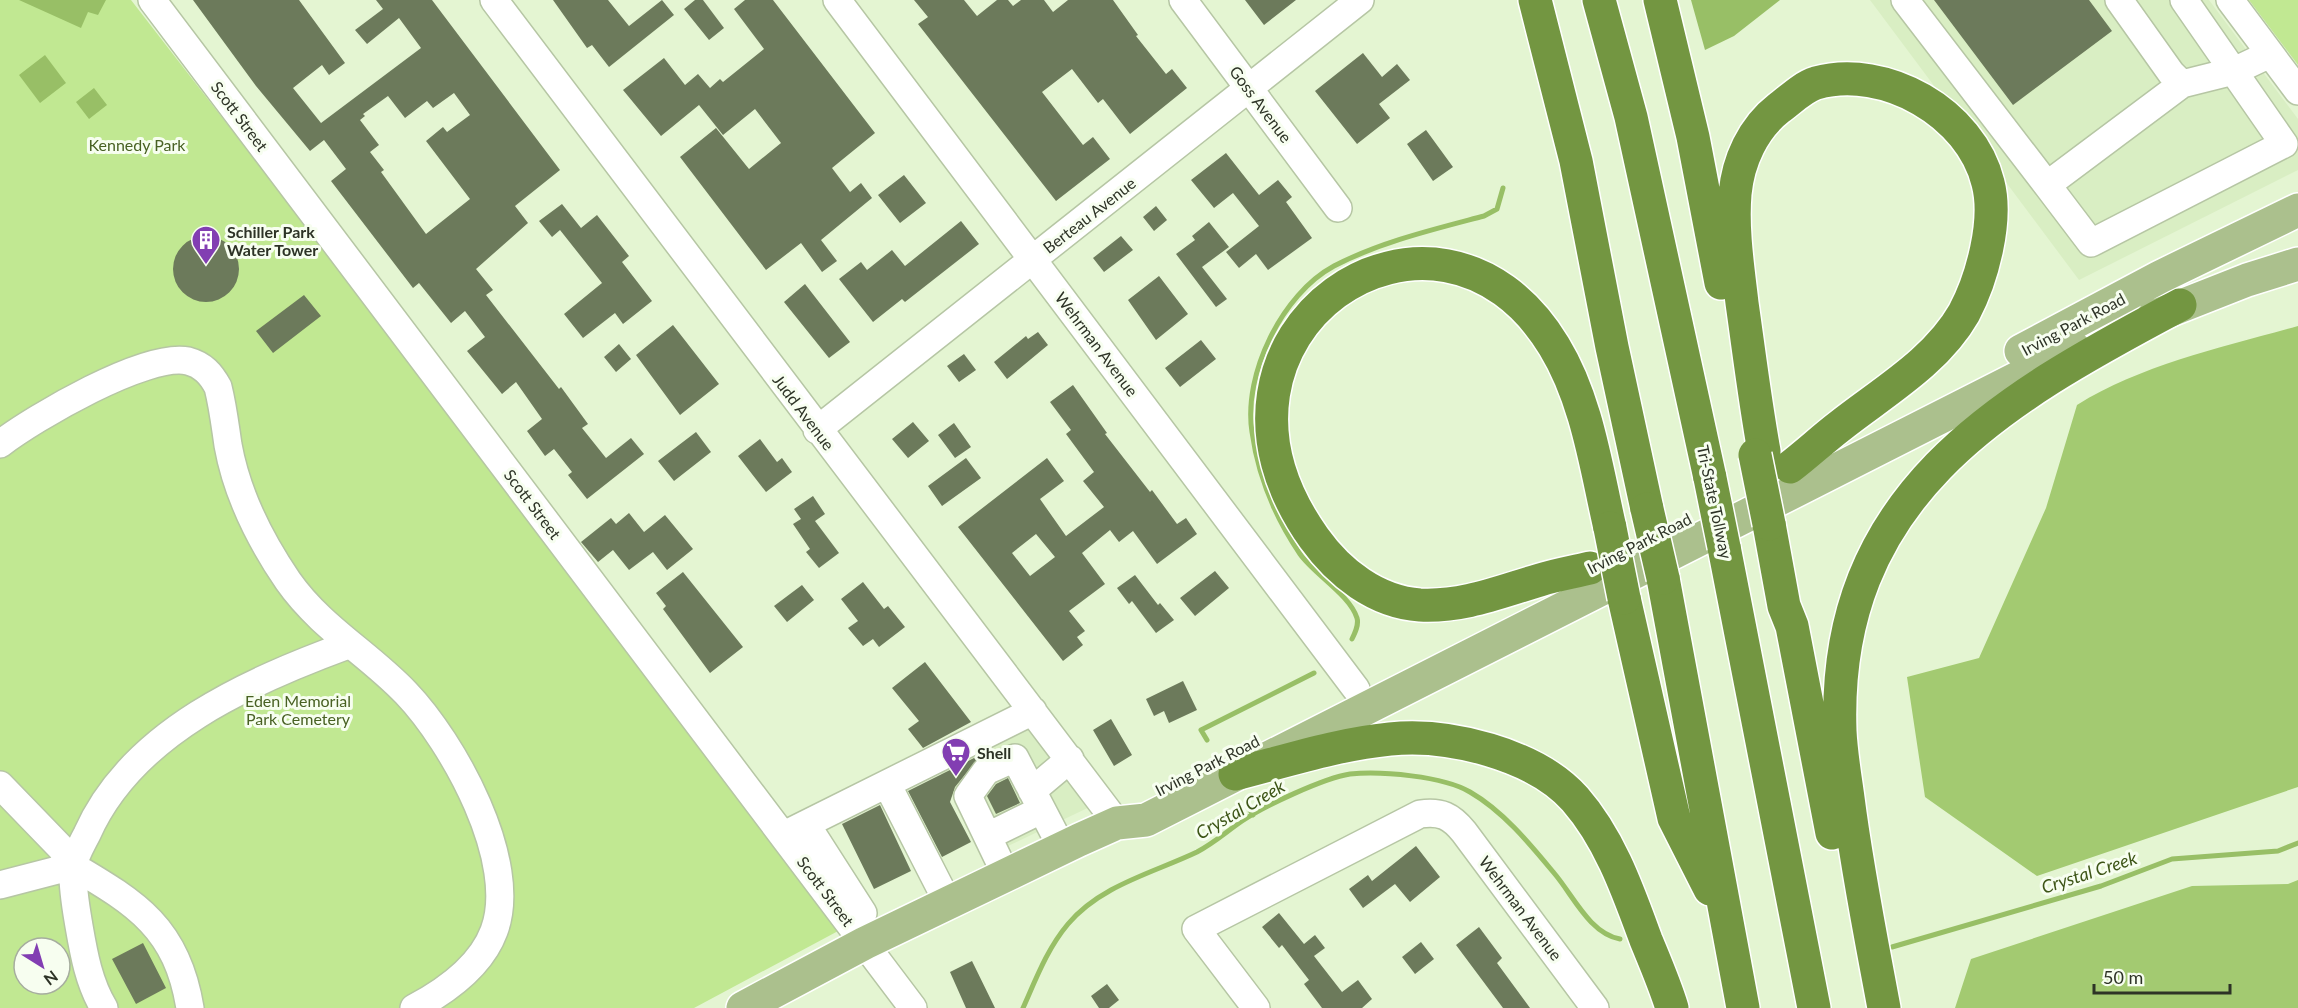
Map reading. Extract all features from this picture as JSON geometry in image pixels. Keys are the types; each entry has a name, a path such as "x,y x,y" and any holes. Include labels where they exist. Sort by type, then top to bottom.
{"highway":[{"path":"1535,0 1576,161 1612,347 1663,578 1743,1008"},
{"name":"Tri-State Tollway","path":"1599,0 1630,117 1710,478 1814,1008"},
{"path":"1660,0 1770,458"},
{"path":"1770,458 1907,376 1947,338 1964,312 1986,255 1989,183 1976,156 1966,139 1927,101 1899,89 1876,82 1851,79 1815,84 1769,116 1749,142 1735,193 1736,254 1770,458 1773,522 1784,606 1792,626 1868,1008"},
{"path":"1590,568 1540,579 1503,594 1451,604 1418,605 1377,594 1360,584 1319,545 1309,531 1292,499 1278,464 1272,416 1272,397 1276,377 1289,343 1315,309 1350,282 1383,268 1443,266 1465,270 1501,289 1519,302 1535,320 1566,369 1585,419 1674,818 1728,925"},
{"path":"1884,1008 1860,878 1840,733 1840,686 1849,628 1865,575 1894,517 1946,455 2024,394 2107,344 2180,306"},
{"path":"1235,774 1390,739 1425,738 1478,747 1536,770 1574,798 1616,863 1672,1008"}],"main road":[{"name":"Irving Park Road","path":"1117,823 1133,802 1590,568 1770,458 1960,384 2160,277 2298,210"},
{"name":"Irving Park Road","path":"742,1008 872,940 1062,848 1117,823 1146,820 2066,353 2247,280 2298,264"},
{"path":"2247,280 2298,279"}],"street":[{"name":"Scott Street","path":"152,0 795,830 872,940 914,1008"},
{"name":"Judd Avenue","path":"494,0 817,430 1117,823"},
{"name":"Wehrman Avenue","path":"837,0 1356,689"},
{"name":"Goss Avenue","path":"1183,0 1338,208"},
{"name":"Berteau Avenue","path":"817,430 1360,0"},
{"path":"1905,0 2091,243 2284,144 2184,0"},
{"path":"2119,0 2171,74 2182,84"},
{"path":"2230,0 2298,91"},
{"path":"2047,185 2182,84 2234,71 2270,54"},
{"path":"0,444 46,412 133,372 166,361 187,361 210,373 218,387 238,484 262,539 290,583 325,624 348,645 373,661 407,694 433,727 459,766 490,838 497,871 499,904 494,931 474,964 456,981 414,1008"},
{"path":"104,1008 90,981 83,949 73,866 93,819 114,788 167,736 230,697 302,662 348,645"},
{"path":"795,830 1033,711"},
{"path":"1006,875 968,796 986,771 1015,758 1062,848"},
{"path":"988,837 1037,800 1070,759"},
{"path":"887,783 948,903"},
{"path":"0,785 61,849 73,866 127,898 153,923 176,962 185,984 190,1008"},
{"name":"Wehrman Avenue","path":"1256,1008 1196,929 1420,814 1443,813 1454,819 1595,1008"},
{"path":"0,885 73,866"}],"shaded area":[{"path":"19,0 106,0 98,15 88,12 81,28"},
{"path":"1691,0 1780,0 1734,36 1705,50"},
{"path":"1870,0 2209,0 2298,119 2298,170 2079,280"},
{"path":"45,55 66,83 40,103 19,75"},
{"path":"94,88 107,105 89,119 76,102"},
{"path":"2298,326 2298,787 2037,876 1925,797 1907,677 1979,658 2046,508 2077,405 2129,378 2156,368 2213,349"},
{"path":"1031,716 1098,803 985,857 935,763"},
{"path":"2298,880 2298,1008 1955,1008 1971,959 2192,886 2288,884"}],"green space":[{"name":"Eden Memorial Park Cemetery","path":"0,0 131,0 310,231 840,930 694,1008 0,1008"},
{"path":"2249,0 2298,0 2298,65"}],"building":[{"path":"193,0 299,0 345,63 329,75 322,65 293,88 321,123 421,48 399,18 367,44 355,30 383,9 376,0 432,0 560,170 515,206 528,223 476,269 493,290 486,295 559,389 561,387 588,424 582,428 606,458 631,438 644,454 587,499 568,475 572,472 554,449 545,456 527,431 542,419 516,382 502,394 467,351 485,337 465,311 451,323 419,283 413,288 331,181 346,169 324,140 310,151 256,86","holes":["454,93 470,115 447,132 443,127 426,141 470,199 426,234 381,172 384,170 370,152 379,145 360,120 365,116 363,114 388,96 405,118 427,101 433,108"]},
{"path":"553,0 608,0 629,26 662,0 674,15 609,67 592,45 587,48"},
{"path":"695,0 703,0 724,28 709,40 684,9"},
{"path":"745,0 773,0 875,133 832,168 850,192 861,183 872,198 821,240 837,261 822,272 801,243 766,270 680,157 716,128 749,169 781,143 755,109 723,135 699,105 661,136 623,90 664,58 685,85 698,74 710,88 720,79 723,82 764,49 734,9"},
{"path":"914,0 964,0 977,16 997,0 1008,0 1013,6 1021,0 1044,0 1053,12 1068,0 1113,0 1138,35 1136,36 1166,74 1172,69 1187,88 1130,134 1103,99 1098,103 1072,69 1042,92 1083,145 1093,137 1110,159 1056,201 918,24 928,17"},
{"path":"1245,0 1296,0 1264,25"},
{"path":"1934,0 2089,0 2112,31 2013,105"},
{"path":"1363,53 1382,77 1397,64 1410,80 1379,104 1390,118 1357,144 1315,91"},
{"path":"1426,130 1453,167 1433,181 1407,144"},
{"path":"1226,153 1259,195 1278,180 1292,197 1286,202 1312,238 1268,270 1256,254 1239,268 1226,252 1259,226 1233,193 1214,208 1191,180"},
{"path":"904,175 926,203 900,223 878,195"},
{"path":"562,204 581,228 597,215 629,256 622,262 652,301 623,324 615,313 583,338 564,314 602,283 560,230 552,237 539,221"},
{"path":"1156,206 1167,220 1154,231 1143,217"},
{"path":"961,221 979,244 905,302 902,299 873,322 839,279 861,262 867,270 892,250 905,266"},
{"path":"1209,222 1229,247 1202,267 1227,299 1216,307 1176,254 1195,240 1192,236"},
{"name":"Schiller Park Water Tower","path":"206,236 219,239 229,246 236,256 239,269 236,282 229,292 219,299 206,302 193,299 183,292 176,282 173,269 176,256 183,246 193,239"},
{"path":"1121,236 1133,250 1104,272 1093,258"},
{"path":"1159,276 1188,314 1156,340 1128,300"},
{"path":"805,284 850,342 829,358 784,302"},
{"path":"304,295 321,316 273,353 256,331"},
{"path":"673,325 719,384 680,415 636,355"},
{"path":"1038,332 1048,345 1007,379 994,362 1026,336 1028,339"},
{"path":"1201,340 1216,359 1180,387 1165,368"},
{"path":"619,344 631,359 616,372 604,357"},
{"path":"964,354 976,370 959,382 947,366"},
{"path":"1073,385 1107,433 1105,434 1150,492 1152,490 1177,524 1186,518 1197,534 1157,564 1133,531 1119,542 1110,530 1082,553 1105,584 1069,611 1085,631 1077,637 1083,645 1063,661 958,527 1047,458 1064,481 1040,499 1066,536 1104,507 1083,481 1094,472 1066,434 1071,430 1050,402","holes":["1036,534 1055,557 1030,576 1012,553"]},
{"path":"913,422 929,441 908,458 892,439"},
{"path":"954,423 971,447 955,458 938,435"},
{"path":"696,432 711,452 674,481 658,461"},
{"path":"760,439 777,462 782,458 792,472 766,492 738,456"},
{"path":"966,458 981,478 942,506 928,486"},
{"path":"813,496 825,514 815,521 839,553 819,568 806,552 810,549 793,524 801,519 794,509"},
{"path":"629,513 644,532 665,515 693,549 667,570 653,552 629,570 613,550 598,562 581,542 611,518 616,524"},
{"path":"1215,571 1229,588 1195,616 1180,598"},
{"path":"683,572 743,647 710,673 663,609 666,606 656,593"},
{"path":"1135,575 1158,605 1160,603 1174,620 1156,633 1132,601 1129,604 1117,588"},
{"path":"863,582 884,609 888,606 905,627 879,647 873,639 863,646 848,628 858,621 841,599"},
{"path":"802,585 814,600 787,622 774,606"},
{"path":"925,662 971,722 923,748 908,729 919,721 892,688"},
{"path":"1183,681 1197,710 1169,723 1164,711 1154,716 1146,699"},
{"path":"1111,719 1132,755 1114,766 1093,730"},
{"path":"982,754 955,787 950,802 971,842 942,857 908,791"},
{"path":"1008,778 1020,803 996,814 987,796 996,784"},
{"path":"880,805 911,871 874,889 842,824"},
{"path":"1416,846 1440,877 1410,902 1395,884 1363,908 1349,889 1368,875 1372,881"},
{"path":"1279,913 1304,944 1315,935 1325,948 1314,956 1342,992 1358,980 1372,999 1362,1008 1322,1008 1304,984 1309,980 1282,945 1279,948 1262,927"},
{"path":"1479,927 1502,958 1497,963 1530,1008 1503,1008 1456,945"},
{"path":"1421,942 1434,959 1415,974 1402,957"},
{"path":"143,943 166,988 136,1004 112,959"},
{"path":"972,961 995,1008 966,1008 950,972"},
{"path":"1107,984 1119,1000 1109,1008 1099,1008 1091,996"}],"waterway":[{"path":"1352,639 1357,623 1353,609 1300,554 1275,511 1263,480 1252,432 1251,409 1260,361 1283,316 1315,279 1334,266 1370,250 1484,216 1497,209 1503,188"},
{"path":"1207,740 1201,730 1314,673"},
{"name":"Crystal Creek","path":"1023,1008 1042,964 1054,944 1068,924 1096,899 1128,881 1197,852 1242,821 1279,801 1325,781 1350,774 1378,773 1428,778 1470,792 1505,818 1526,840 1554,873 1582,912 1599,929 1620,939"},
{"path":"1248,807 1253,815"},
{"name":"Crystal Creek","path":"1892,947 2101,886 2172,859 2278,851 2298,843"}],"place":[{"name":"Schiller Park Water Tower","path":"206,266"},
{"name":"Shell","path":"956,778"}],"park label":[{"name":"Kennedy Park","path":"137,144"}]}
